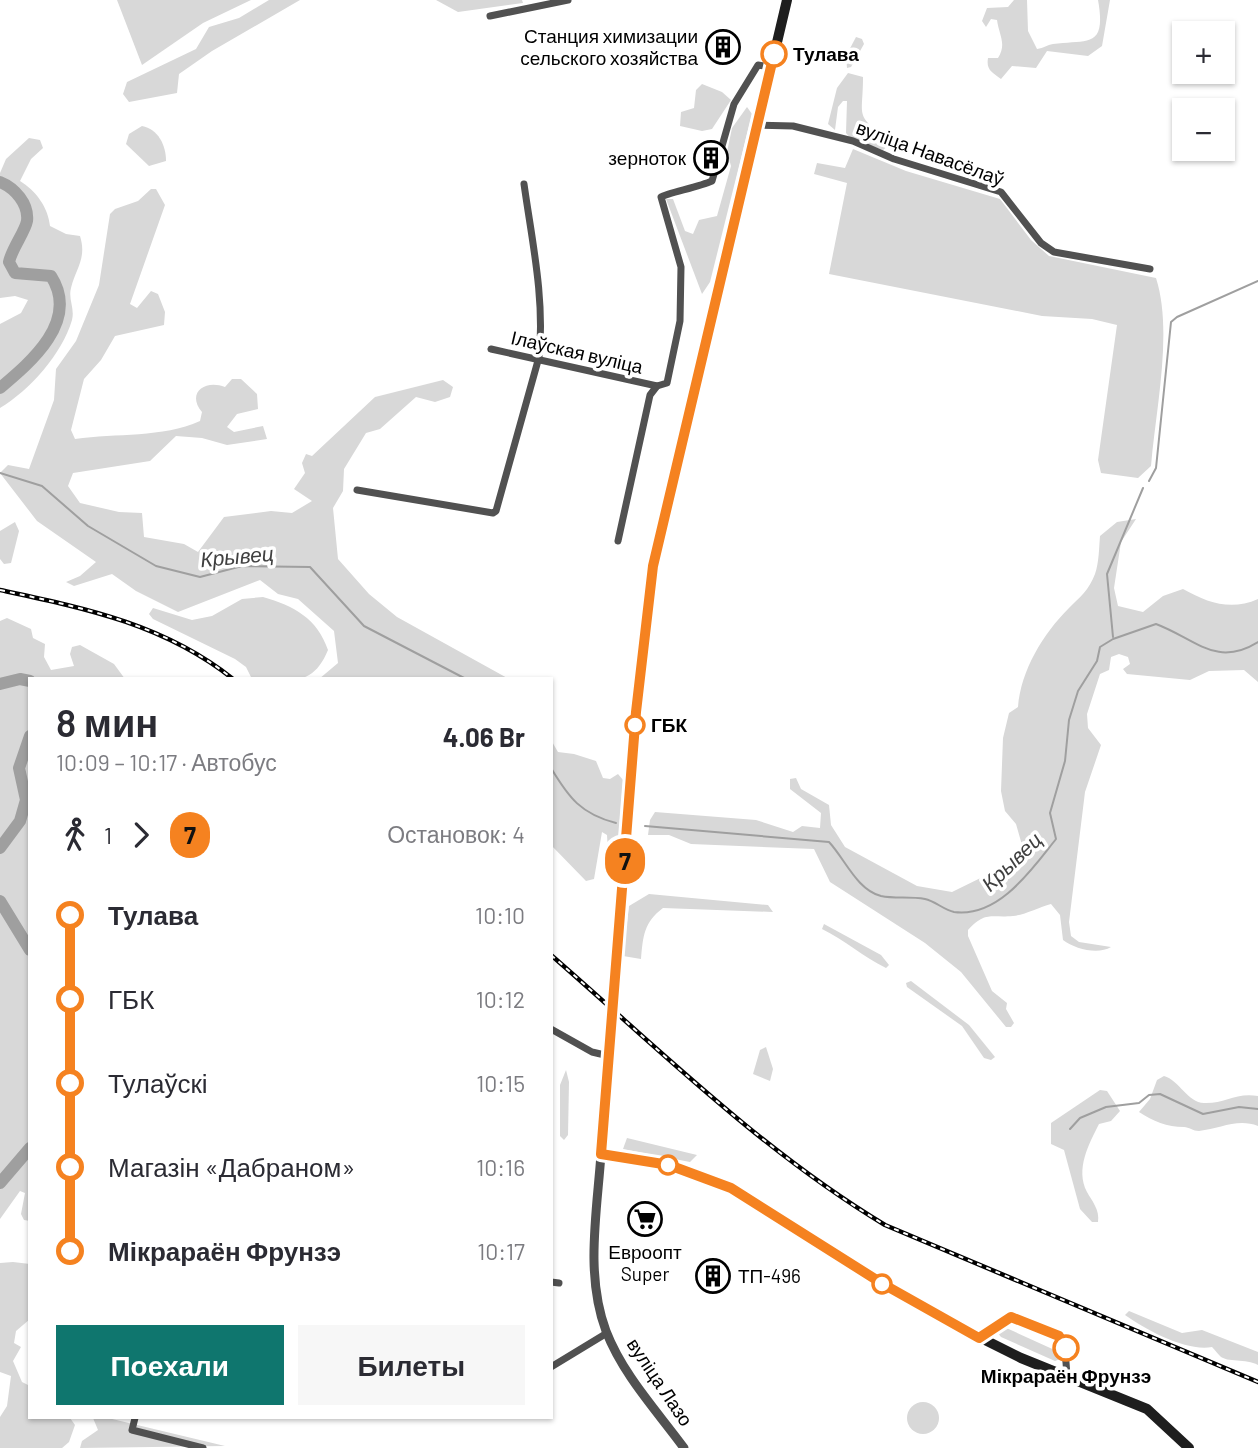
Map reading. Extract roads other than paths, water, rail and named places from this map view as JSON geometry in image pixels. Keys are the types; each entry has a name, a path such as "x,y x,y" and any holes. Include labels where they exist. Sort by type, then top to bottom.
{"main road":[{"name":"вуліца Лазо","path":"601,1154 636,712 649,593 716,296 788,0"},
{"path":"601,1154 669,1165 731,1188 883,1284 979,1338 1147,1409 1189,1448"}],"street":[{"path":"490,16 568,0"},
{"path":"618,541 650,395 657,386 667,383 680,308 681,267 661,197 666,193 692,190 712,181 734,104 758,65 771,67"},
{"name":"вуліца Навасёлаў","path":"757,125 793,126 853,141 894,159 1001,192 1041,243 1054,251 1150,269"},
{"path":"356,490 493,513 539,357 542,311 524,184"},
{"name":"Ілаўская вуліца","path":"491,349 539,357 657,386"},
{"path":"553,1030 592,1052 609,1056"},
{"name":"вуліца Лазо","path":"601,1154 594,1263 598,1305 607,1333 634,1381 684,1448"},
{"path":"979,1338 999,1322 1011,1317 1059,1336 1066,1348 1067,1377"},
{"path":"553,1366 607,1333"},
{"path":"135,1419 132,1430 203,1448"}],"waterway":[{"path":"0,182 20,197 27,215 26,225 9,262 15,273 51,276 58,293 60,309 48,339 25,366 0,388"},
{"path":"1149,481 1156,468 1171,322 1258,281"},
{"name":"Крывец","path":"0,473 42,486 88,526 156,566 200,577 242,566 310,567 364,626 462,677"},
{"path":"1113,637 1107,574 1143,488"},
{"name":"Крывец","path":"645,826 829,842 858,881 873,893 886,897 925,899 954,912 970,912 986,907 1013,889 1056,839 1050,813 1065,761 1069,720 1078,691 1097,661 1100,647 1113,639 1156,624 1218,652 1243,649 1258,642"},
{"path":"0,684 20,679 28,681"},
{"path":"0,848 20,821 26,800 19,768 28,742"},
{"name":"Крывец","path":"553,771 564,788 585,810 616,823"},
{"path":"0,901 28,947"},
{"path":"1070,1129 1080,1118 1106,1107 1139,1103 1149,1095 1160,1094 1203,1114 1239,1107 1258,1109"},
{"path":"0,1183 28,1150"}],"railway":[{"path":"0,590 92,612 151,631 207,660 230,677"},
{"path":"553,957 754,1132 796,1165 885,1225 1258,1382"}],"place":[{"name":"Станция химизации сельского хозяйства","path":"723,47"},
{"name":"Тулава","path":"774,54"},
{"name":"зерноток","path":"711,158"},
{"name":"ГБК","path":"635,725"},
{"name":"Евроопт Super","path":"645,1219"},
{"name":"ТП-496","path":"713,1276"},
{"name":"Мікрараён Фрунзэ","path":"1066,1348"}]}
